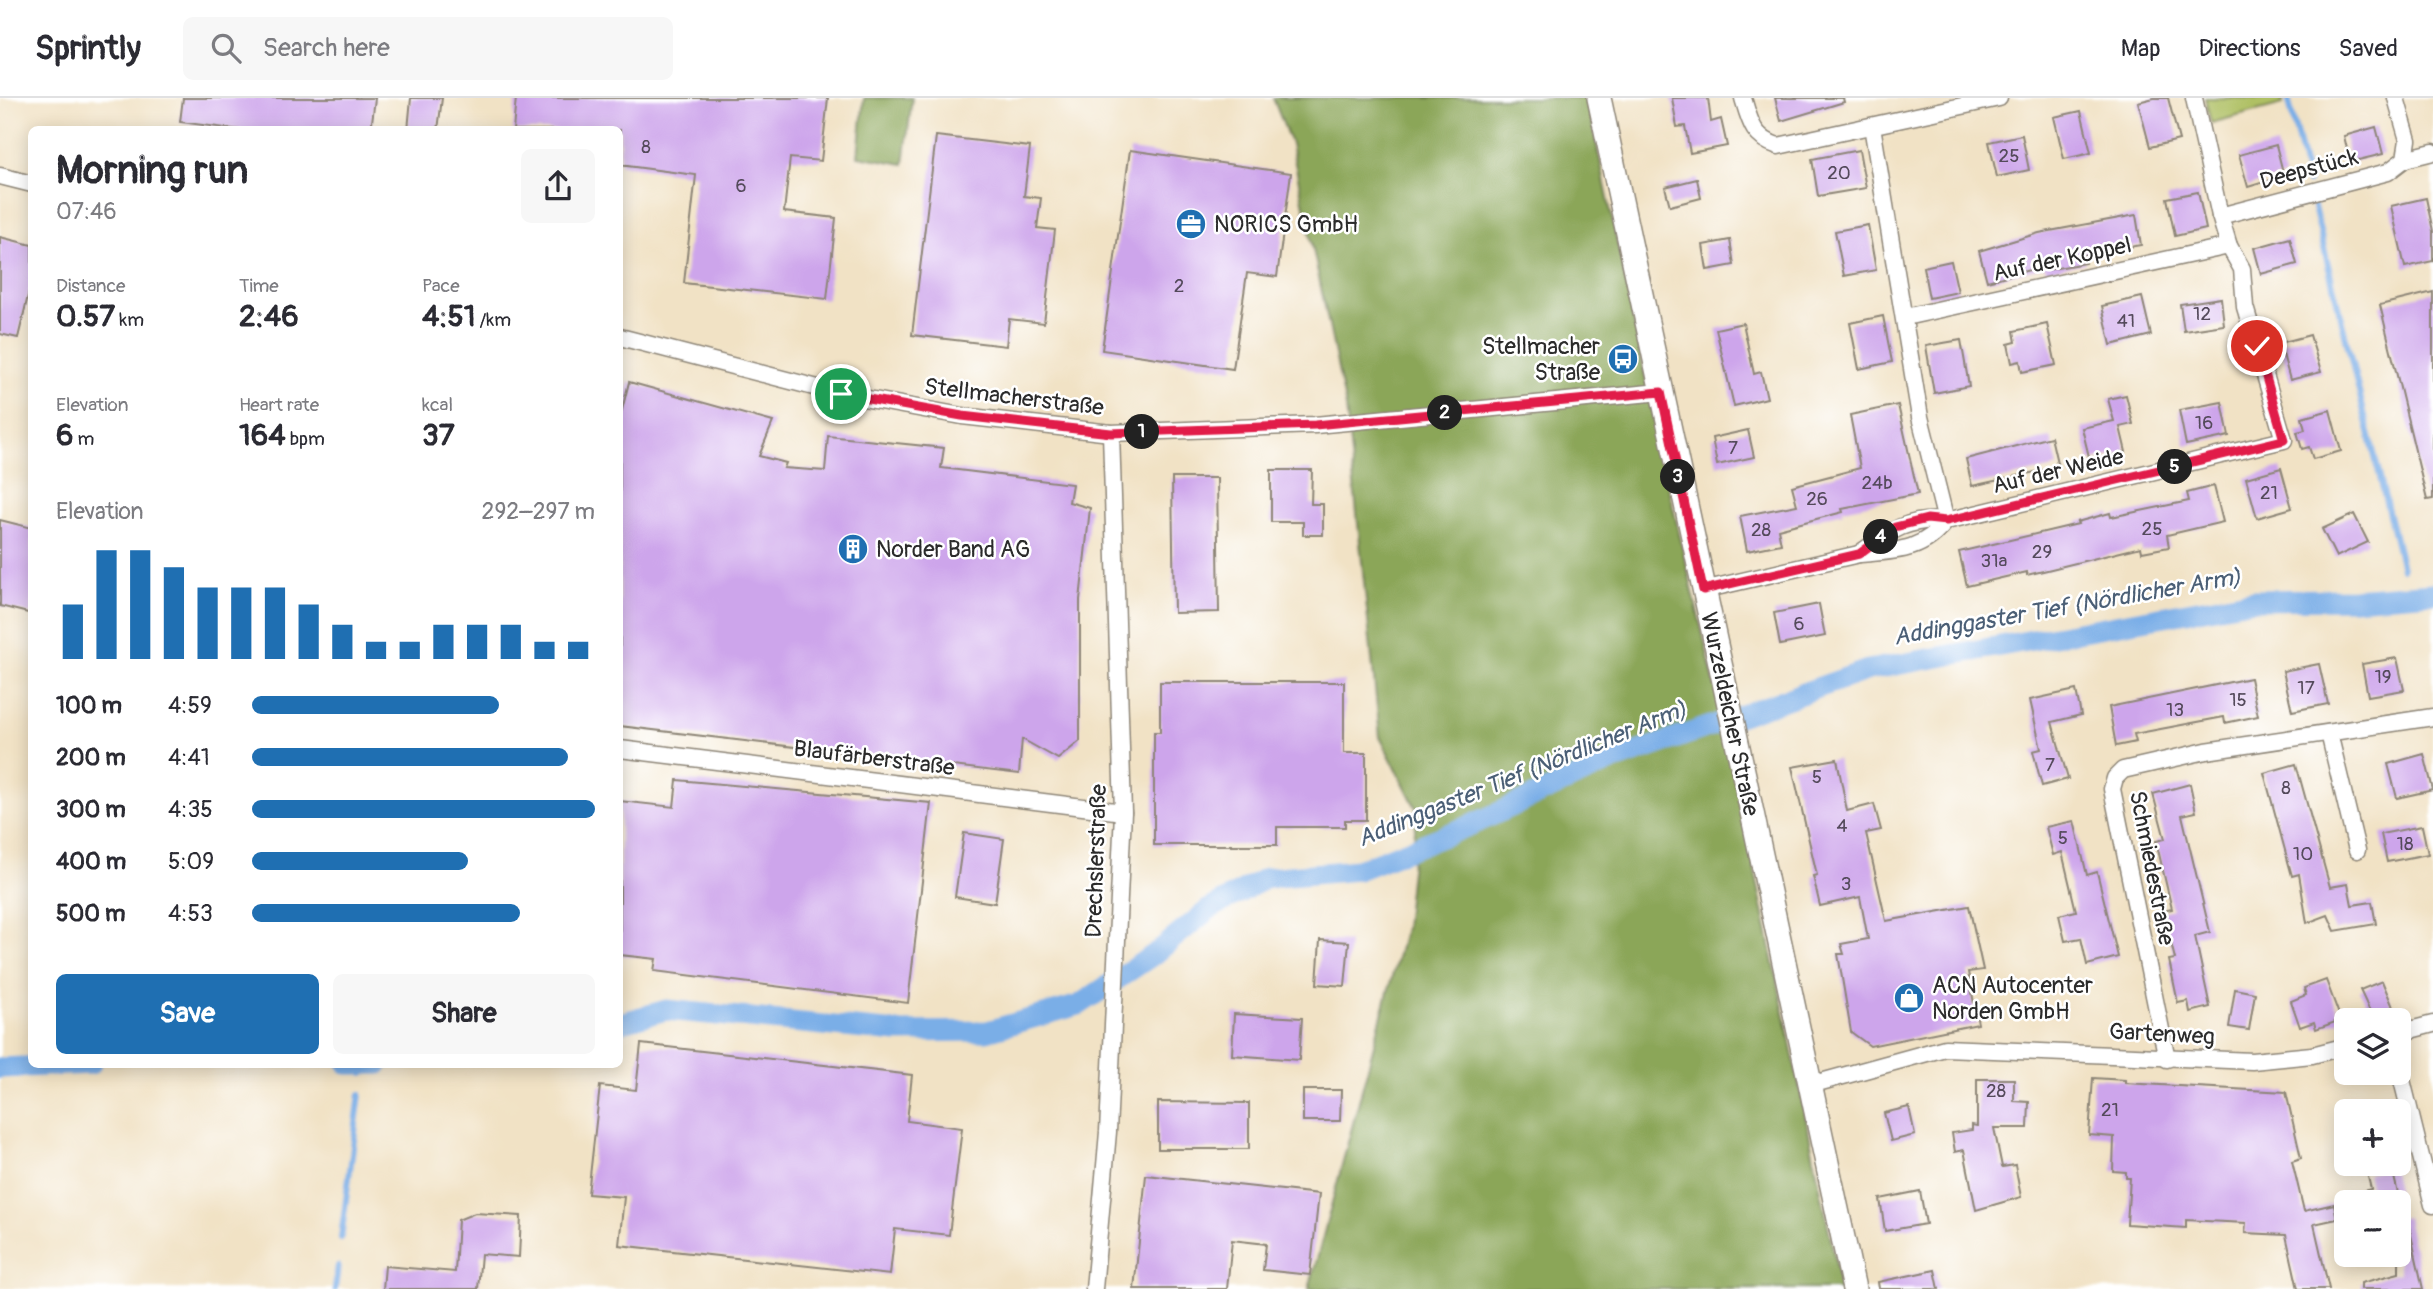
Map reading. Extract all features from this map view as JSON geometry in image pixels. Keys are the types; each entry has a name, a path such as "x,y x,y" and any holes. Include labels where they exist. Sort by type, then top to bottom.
{"main road":[{"name":"Wurzeldeicher Straße","path":"1600,98 1736,746 1854,1289"}],"street":[{"path":"1744,98 1751,128 1763,141 1778,146 2000,98"},
{"name":"Auf der Weide","path":"1859,554 1895,527 1927,519 1946,521 2284,440 2245,307 2242,269 2229,246 2220,216 2194,98"},
{"path":"2396,98 2408,140 2405,159"},
{"path":"1872,125 1920,417 1946,521"},
{"name":"Deepstück","path":"2220,216 2388,172 2405,159 2433,152"},
{"path":"0,176 28,183"},
{"name":"Auf der Koppel","path":"1905,317 2229,246"},
{"name":"Stellmacherstraße","path":"623,338 841,394 962,416 1111,433 1315,425 1661,392"},
{"name":"Drechslerstraße","path":"1094,1289 1108,1132 1123,812 1111,433"},
{"name":"Auf der Weide","path":"1703,590 1859,554 1917,546 1934,538 1946,521"},
{"name":"Schmiedestraße","path":"2167,1059 2112,789 2115,778 2123,770 2206,751 2433,717"},
{"path":"2329,733 2357,850"},
{"name":"Blaufärberstraße","path":"623,749 1123,812"},
{"path":"2411,1030 2433,1024"},
{"name":"Gartenweg","path":"1810,1084 1945,1048 2252,1061 2312,1055 2334,1049"},
{"path":"2403,1085 2433,1205"}],"green space":[{"path":"864,98 912,98 904,164 858,156"},
{"path":"1273,98 1587,98 1668,486 1730,750 1841,1289 1309,1289 1405,928 1417,810 1380,737 1346,407 1291,144"},
{"path":"2205,98 2282,98 2283,104 2211,123"}],"building":[{"path":"183,98 375,98 372,126 210,126 180,122"},
{"path":"411,98 442,98 438,126 408,126"},
{"path":"516,98 828,98 821,161 790,158 784,212 836,218 827,299 684,283 696,175 623,165 623,126 513,126"},
{"path":"1672,98 1708,98 1711,122 1721,119 1727,146 1690,153 1685,126 1677,127"},
{"path":"1775,98 1843,98 1844,102 1781,121"},
{"path":"2168,98 2179,140 2150,147 2138,102"},
{"path":"2081,111 2091,153 2064,159 2054,117"},
{"path":"2376,127 2383,154 2350,162 2344,136"},
{"path":"2022,135 2029,170 1997,177 1989,142"},
{"path":"936,136 1030,147 1024,196 1041,198 1037,228 1055,230 1044,323 1009,319 1006,346 912,335"},
{"path":"2276,145 2284,176 2248,187 2239,155"},
{"path":"1130,150 1291,173 1277,277 1247,273 1233,369 1102,350"},
{"path":"1859,150 1866,188 1818,196 1812,159"},
{"path":"1697,179 1701,198 1670,206 1665,187"},
{"path":"2198,192 2206,229 2175,236 2167,198"},
{"path":"2426,198 2433,231 2433,261 2405,267 2391,206"},
{"path":"2136,215 2141,245 2083,255 2085,263 2046,270 2045,266 1987,281 1979,251 2039,233"},
{"path":"1868,225 1876,270 1844,276 1835,231"},
{"path":"0,237 28,244 28,296 18,338 0,334"},
{"path":"2290,238 2297,264 2261,274 2254,248"},
{"path":"1730,240 1734,265 1707,270 1703,245"},
{"path":"1951,261 1958,292 1929,298 1923,267"},
{"path":"2433,292 2433,499 2427,500 2380,305"},
{"path":"2142,297 2151,335 2111,345 2102,306"},
{"path":"2221,298 2224,325 2184,331 2180,304"},
{"path":"1883,316 1892,362 1859,369 1850,323"},
{"path":"1743,323 1754,374 1761,372 1767,398 1734,406 1716,329"},
{"path":"2047,324 2056,365 2022,372 2020,361 2012,363 2008,344 2016,342 2014,331"},
{"path":"2310,335 2321,372 2290,380 2280,343"},
{"path":"1961,340 1969,386 1934,393 1926,346"},
{"name":"Norder Band AG","path":"629,382 773,422 759,456 786,463 784,468 825,471 828,436 944,448 941,468 1072,484 1069,502 1090,508 1080,600 1080,741 1058,759 1022,739 1019,774 623,726 623,406"},
{"path":"2126,395 2133,424 2120,427 2126,452 2090,461 2082,428 2114,421 2108,399"},
{"path":"2222,402 2229,436 2186,445 2179,410"},
{"path":"1898,405 1918,494 1842,509 1843,512 1778,529 1781,544 1747,551 1740,516 1797,505 1792,486 1860,468 1850,415"},
{"path":"2330,410 2341,451 2313,459 2309,447 2302,449 2297,432 2305,430 2302,418"},
{"path":"1748,430 1754,457 1717,465 1712,438"},
{"path":"2051,437 2058,467 1972,486 1966,459"},
{"path":"2281,468 2292,508 2257,518 2246,478"},
{"path":"1271,470 1312,470 1311,504 1323,504 1323,535 1303,535 1303,522 1271,522"},
{"path":"1172,478 1217,478 1219,612 1174,613"},
{"path":"2214,486 2223,522 2167,535 2169,547 2142,552 2141,547 2027,575 2027,572 1967,586 1959,552 2078,524 2077,522 2110,513 2111,517 2189,501 2187,493"},
{"path":"2354,514 2368,542 2336,557 2322,529"},
{"path":"0,520 28,527 28,613 0,606"},
{"path":"1819,604 1825,636 1780,645 1774,613"},
{"path":"2397,658 2404,690 2368,696 2362,664"},
{"path":"2319,664 2328,704 2292,711 2283,671"},
{"path":"2250,678 2258,716 2225,723 2224,717 2134,734 2136,742 2116,746 2109,707"},
{"path":"1160,682 1344,682 1344,753 1366,753 1366,820 1345,820 1345,827 1277,827 1277,845 1154,845 1154,732 1160,732"},
{"path":"2076,690 2081,715 2052,722 2068,779 2042,786 2033,751 2041,749 2030,700"},
{"path":"2424,754 2433,790 2397,798 2388,764"},
{"name":"ACN Autocenter Norden GmbH","path":"1837,759 1847,811 1874,804 1881,830 1866,833 1886,921 1969,906 1983,970 1968,972 1978,1024 1870,1046 1851,1032 1838,954 1844,954 1841,944 1868,939 1860,897 1820,906 1813,876 1817,875 1792,767"},
{"path":"2296,764 2330,887 2348,884 2352,905 2372,902 2376,924 2335,931 2328,915 2307,923 2299,874 2292,876 2264,773"},
{"path":"677,780 931,803 908,1003 654,971 656,959 623,955 623,801 674,807"},
{"path":"2190,784 2196,812 2182,815 2210,932 2195,936 2210,1007 2190,1012 2188,1001 2178,1003 2169,960 2175,959 2163,911 2172,909 2156,841 2165,839 2153,794"},
{"path":"2074,821 2087,875 2097,872 2118,957 2087,965 2081,938 2065,941 2059,915 2076,911 2062,852 2053,855 2046,827"},
{"path":"2422,826 2428,854 2387,862 2381,834"},
{"path":"964,833 1004,839 995,903 955,897"},
{"path":"1320,940 1349,942 1345,986 1317,984"},
{"path":"2326,980 2336,1008 2334,1008 2334,1023 2316,1029 2314,1022 2300,1027 2291,1001 2306,995 2304,988"},
{"path":"2382,981 2393,1007 2368,1008 2360,990"},
{"path":"2235,989 2255,993 2249,1030 2229,1027"},
{"path":"1234,1014 1302,1018 1299,1060 1232,1055"},
{"path":"641,1044 912,1075 907,1121 962,1128 949,1235 895,1229 890,1275 619,1245 624,1197 588,1194 600,1086 636,1090"},
{"path":"2093,1078 2125,1080 2125,1083 2286,1092 2301,1158 2292,1161 2304,1211 2334,1204 2334,1220 2314,1224 2329,1289 2298,1289 2286,1235 2245,1233 2246,1223 2186,1220 2186,1228 2127,1224 2130,1178 2126,1178 2126,1172 2113,1171 2114,1137 2089,1135"},
{"path":"1977,1079 2014,1079 2014,1101 2029,1102 2028,1128 1994,1128 2002,1167 2015,1165 2021,1197 1976,1210 1964,1150 1955,1152 1952,1133 1972,1130 1972,1125 1977,1126"},
{"path":"1303,1090 1341,1090 1340,1121 1303,1121"},
{"path":"1158,1102 1249,1103 1249,1149 1158,1149"},
{"path":"1909,1107 1915,1135 1891,1141 1884,1113"},
{"path":"1146,1175 1319,1194 1310,1275 1263,1270 1266,1244 1232,1240 1227,1289 1134,1289"},
{"path":"2368,1176 2394,1176 2397,1190 2367,1190 2371,1189"},
{"path":"1920,1191 1926,1224 1885,1231 1880,1199"},
{"path":"475,1213 521,1216 519,1257 481,1254 478,1289 383,1289 385,1266 455,1272 458,1220"},
{"path":"2411,1235 2423,1289 2361,1289 2361,1283 2399,1273 2399,1267 2411,1267"},
{"path":"1935,1270 1939,1289 1879,1289 1878,1282"}],"waterway":[{"path":"2288,98 2308,182"},
{"path":"2313,203 2402,568"},
{"name":"Addinggaster Tief (Nördlicher Arm)","path":"623,1022 666,1010 897,1032 987,1031 1079,1005 1156,953 1208,910 1266,878 1358,870 1471,825 1612,761 1868,670 2253,600 2353,599 2433,593"},
{"name":"Addinggaster Tief (Nördlicher Arm)","path":"0,1068 28,1067"},
{"path":"363,1073 364,1068"},
{"path":"341,1238 360,1094"},
{"path":"335,1289 338,1266"}],"place":[{"name":"NORICS GmbH","path":"1191,224"},
{"name":"Stellmacher Straße","path":"1623,359"},
{"name":"Norder Band AG","path":"853,549"},
{"name":"ACN Autocenter Norden GmbH","path":"1909,998"}],"route":[{"path":"841,394 962,416 1111,433 1315,425 1661,392 1703,590 1859,554 1895,527 1927,519 1946,521 2284,440 2257,346"}]}
